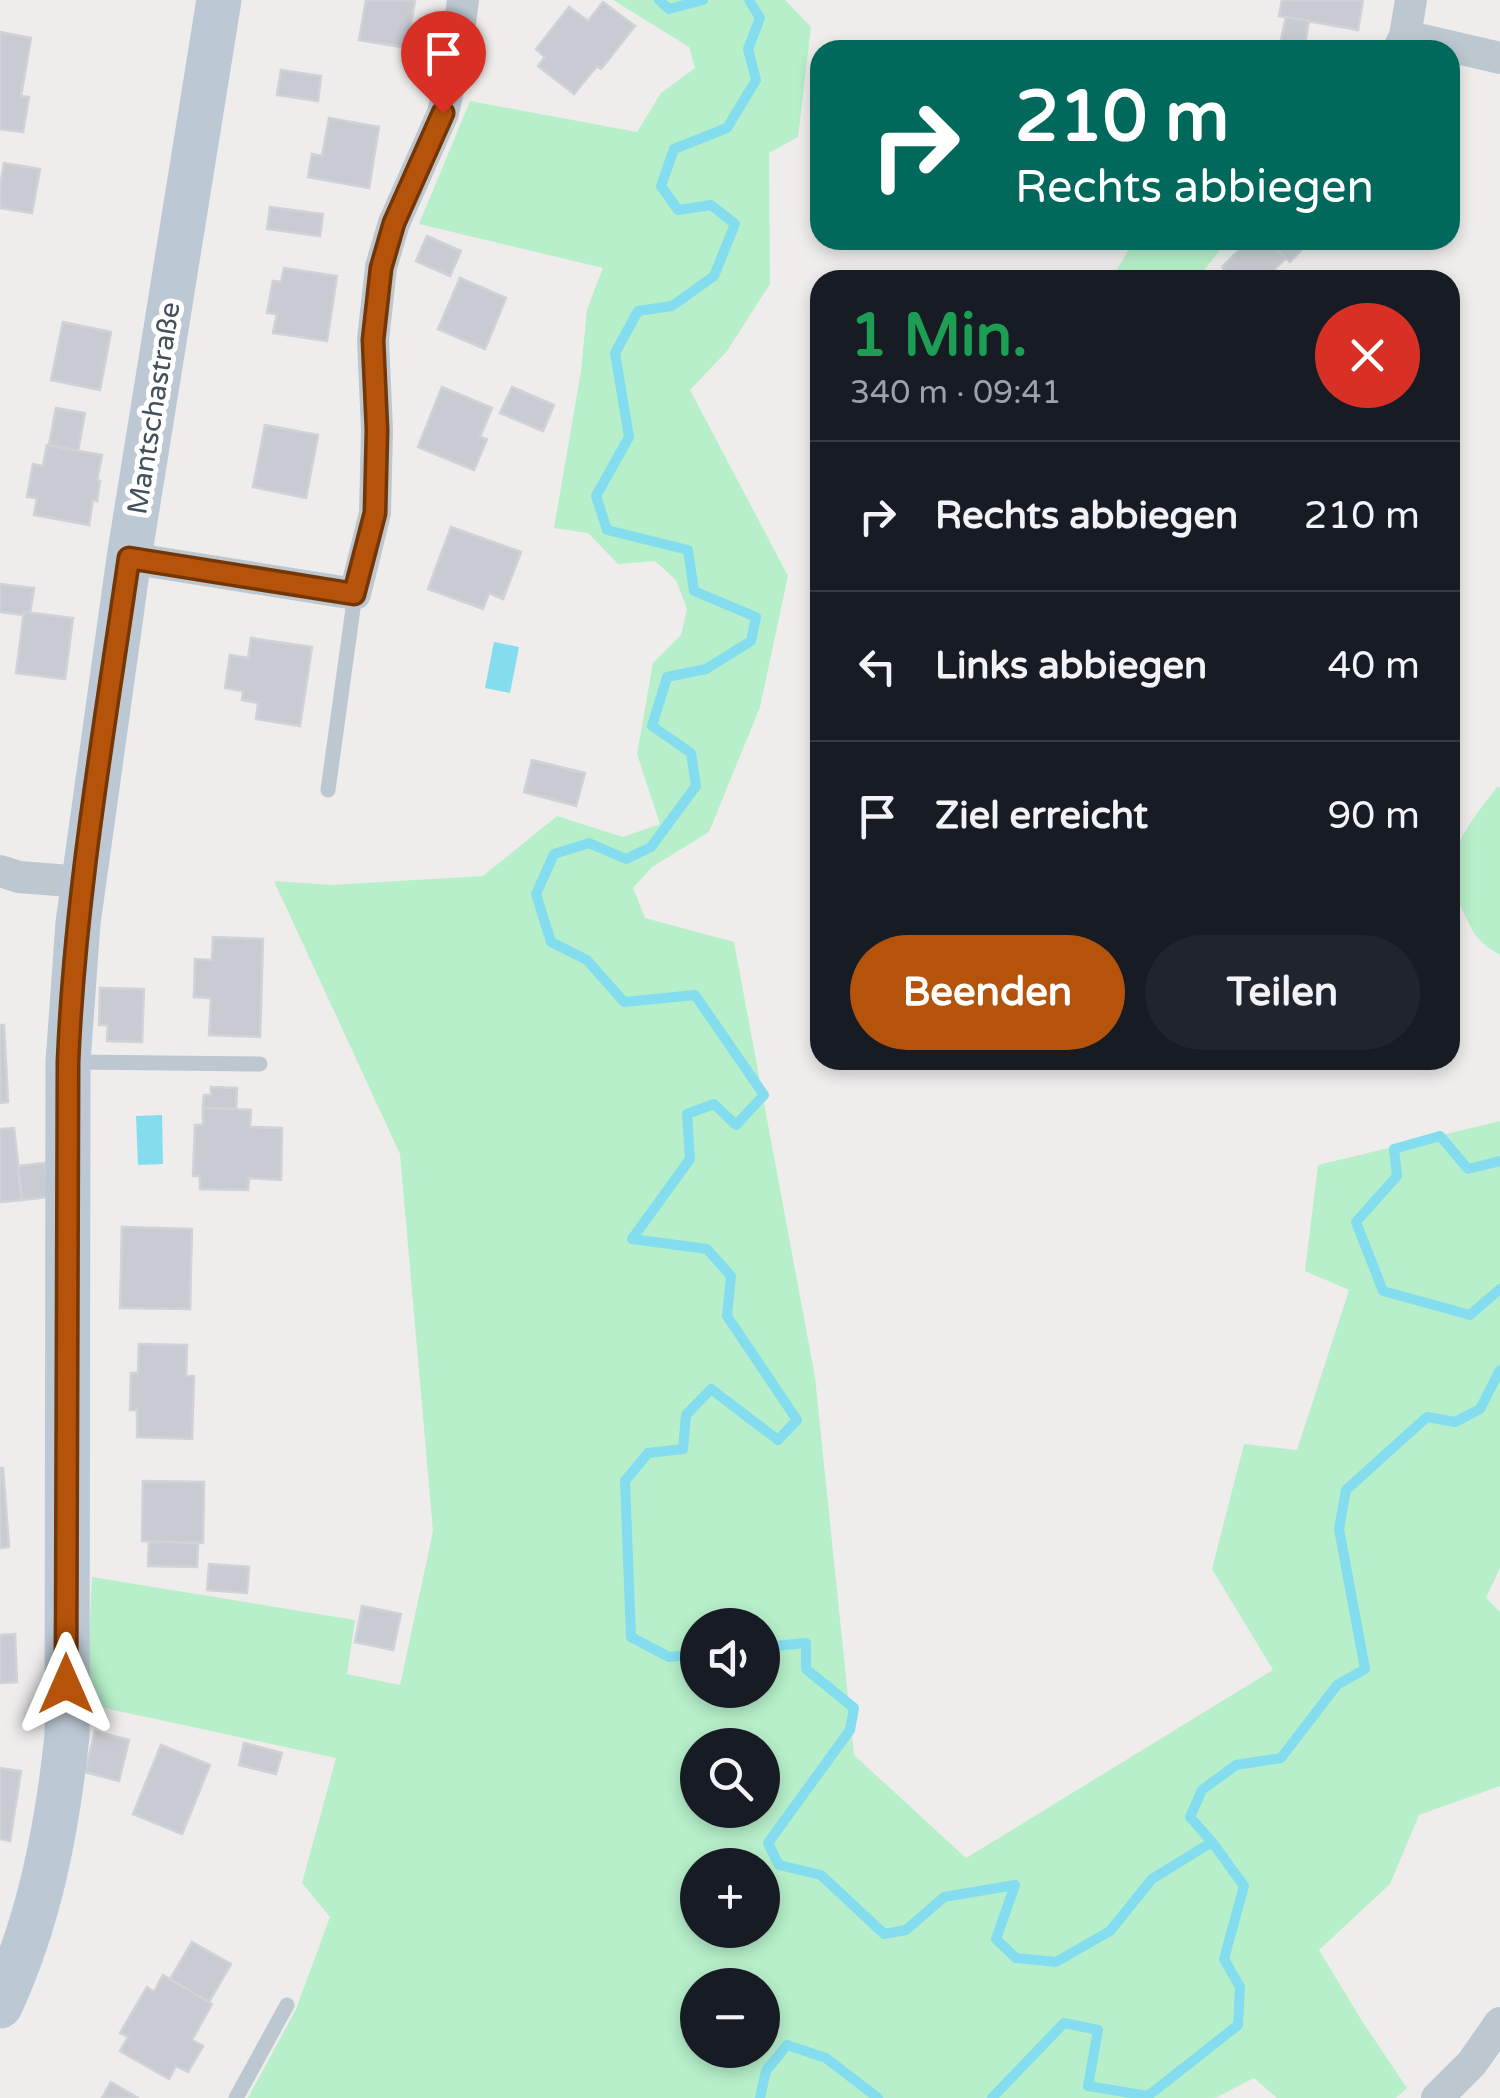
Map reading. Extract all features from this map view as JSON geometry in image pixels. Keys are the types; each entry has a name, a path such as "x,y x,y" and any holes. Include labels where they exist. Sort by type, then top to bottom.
{"street":[{"name":"Mantschastraße","path":"0,2006 26,1942 54,1835 66,1736 68,1062 83,882 129,558 219,0"},
{"path":"129,558 354,594 375,513 373,340 381,268 394,223 443,113 463,0"},
{"path":"1403,40 1411,0"},
{"path":"1460,52 1500,58"},
{"path":"0,872 83,882"},
{"path":"1437,2098 1472,2063 1500,2023"}],"lane":[{"path":"328,790 354,594"},
{"path":"68,1062 260,1064"},
{"path":"236,2098 287,2005"}],"green space":[{"path":"613,0 785,0 811,27 798,137 769,153 770,284 727,351 690,390 788,576 760,707 709,832 652,867 633,888 645,918 734,942 815,1377 854,1755 966,1858 1273,1670 1212,1569 1244,1444 1297,1450 1349,1290 1305,1271 1318,1165 1500,1121 1500,1568 1486,1598 1500,1612 1500,1786 1419,1815 1390,1884 1319,1950 1407,2088 1396,2098 1277,2098 1254,2078 1215,2098 248,2098 296,2009 330,1917 302,1883 336,1758 86,1704 92,1577 355,1620 347,1674 400,1685 433,1531 400,1154 274,881 331,885 483,876 557,816 623,837 660,824 637,754 653,663 681,635 687,609 676,580 655,561 618,564 588,533 554,528 581,371 587,309 603,268 419,224 470,101 637,132 661,93 695,68 689,47"},
{"path":"1128,250 1220,250 1204,270 1117,270"},
{"path":"1500,787 1500,955 1472,930 1460,904 1460,843 1476,815"}],"water":[{"path":"494,642 519,647 510,693 485,688"},
{"path":"162,1115 163,1164 138,1165 136,1116"}],"building":[{"path":"366,0 415,0 407,48 359,40"},
{"path":"1282,0 1363,0 1358,30 1279,16"},
{"path":"603,2 635,26 601,69 597,66 574,94 538,66 545,57 536,49 569,7 588,21"},
{"path":"1286,17 1309,21 1306,40 1281,40"},
{"path":"0,32 31,38 21,96 29,97 23,132 0,129"},
{"path":"281,70 321,76 318,101 277,95"},
{"path":"329,118 379,127 369,188 308,177 312,154 322,156"},
{"path":"4,163 40,169 32,213 0,208"},
{"path":"270,207 323,214 320,236 267,229"},
{"path":"427,236 461,251 450,276 416,261"},
{"path":"1239,250 1278,250 1286,258 1274,270 1222,267"},
{"path":"1277,250 1301,250 1290,262"},
{"path":"284,268 337,276 327,341 273,333 277,314 267,313 273,281 281,282"},
{"path":"460,278 506,298 485,349 438,329"},
{"path":"63,322 111,332 100,390 51,380"},
{"path":"442,387 492,408 480,437 487,439 474,470 418,447"},
{"path":"512,387 554,405 543,431 500,413"},
{"path":"56,408 85,413 78,451 49,445"},
{"path":"265,425 318,435 306,498 253,487"},
{"path":"47,445 102,455 97,501 93,500 89,525 34,515 37,498 27,497 33,464 43,466"},
{"path":"451,527 521,552 503,599 489,593 483,609 428,589"},
{"path":"0,584 34,588 30,613 0,612"},
{"path":"24,612 73,618 65,679 16,673"},
{"path":"251,638 312,647 300,726 256,719 258,703 242,700 243,691 225,688 230,655 248,658"},
{"path":"532,760 585,773 576,806 524,792"},
{"path":"213,937 263,939 260,1037 209,1035 211,998 194,997 195,959 212,960"},
{"path":"100,988 144,989 142,1042 107,1041 108,1025 99,1025"},
{"path":"0,1025 4,1025 8,1102 0,1103"},
{"path":"211,1087 237,1088 236,1109 203,1108 204,1095 211,1095"},
{"path":"203,1108 251,1110 250,1127 282,1128 281,1180 249,1178 248,1190 200,1189 200,1176 193,1176 195,1125 203,1125"},
{"path":"14,1128 22,1200 0,1202 0,1129"},
{"path":"45,1163 48,1197 22,1200 18,1166"},
{"path":"122,1227 192,1229 190,1309 120,1308"},
{"path":"139,1344 187,1345 186,1376 194,1376 192,1439 137,1437 137,1410 130,1410 131,1373 138,1373"},
{"path":"0,1468 9,1547 0,1548"},
{"path":"143,1481 204,1482 203,1543 142,1541"},
{"path":"149,1542 198,1543 197,1567 148,1566"},
{"path":"209,1564 249,1567 247,1593 207,1590"},
{"path":"362,1606 401,1614 393,1650 355,1642"},
{"path":"15,1634 17,1682 0,1683 0,1635"},
{"path":"95,1731 129,1740 119,1781 85,1772"},
{"path":"244,1743 282,1753 276,1774 239,1765"},
{"path":"161,1745 210,1765 182,1834 133,1814"},
{"path":"0,1768 21,1771 10,1841 0,1839"},
{"path":"192,1942 231,1964 209,2002 170,1979"},
{"path":"163,1975 212,2004 192,2040 203,2046 188,2072 176,2066 169,2079 120,2051 128,2037 120,2033 147,1987 154,1992"},
{"path":"111,2082 138,2098 102,2098"}],"waterway":[{"path":"659,0 669,9 703,0"},
{"path":"680,1656 669,1657 631,1637 625,1481 648,1453 683,1449 686,1415 711,1389 778,1440 797,1420 727,1316 731,1276 707,1249 632,1239 690,1159 687,1114 714,1104 736,1125 764,1095 695,995 624,1002 587,960 551,942 536,894 554,854 589,843 626,859 651,847 696,786 691,753 652,726 667,677 706,669 751,641 756,617 694,591 688,550 607,530 596,496 629,437 615,353 638,311 672,306 714,276 735,224 711,205 678,210 661,186 674,149 727,128 756,80 748,49 760,18 749,0"},
{"path":"1500,1161 1468,1169 1440,1136 1394,1149 1397,1176 1356,1222 1383,1291 1470,1315 1500,1289"},
{"path":"1212,1842 1190,1817 1202,1790 1236,1765 1281,1758 1337,1685 1365,1669 1339,1529 1346,1490 1427,1417 1455,1422 1480,1409 1500,1370"},
{"path":"780,1645 806,1643 806,1669 854,1708 850,1730 768,1843 779,1865 821,1875 884,1934 906,1930 944,1897 1015,1885 996,1939 1016,1958 1056,1962 1110,1931 1152,1879 1212,1842 1244,1886 1224,1959 1240,1987 1238,2025 1148,2096 1088,2086 1098,2030 1064,2023 992,2098"},
{"path":"760,2098 766,2071 787,2045 826,2058 878,2098"}],"route":[{"path":"66,1684 68,1062 78,922 129,558 354,594 375,513 373,340 381,268 394,223 443,113"}]}
